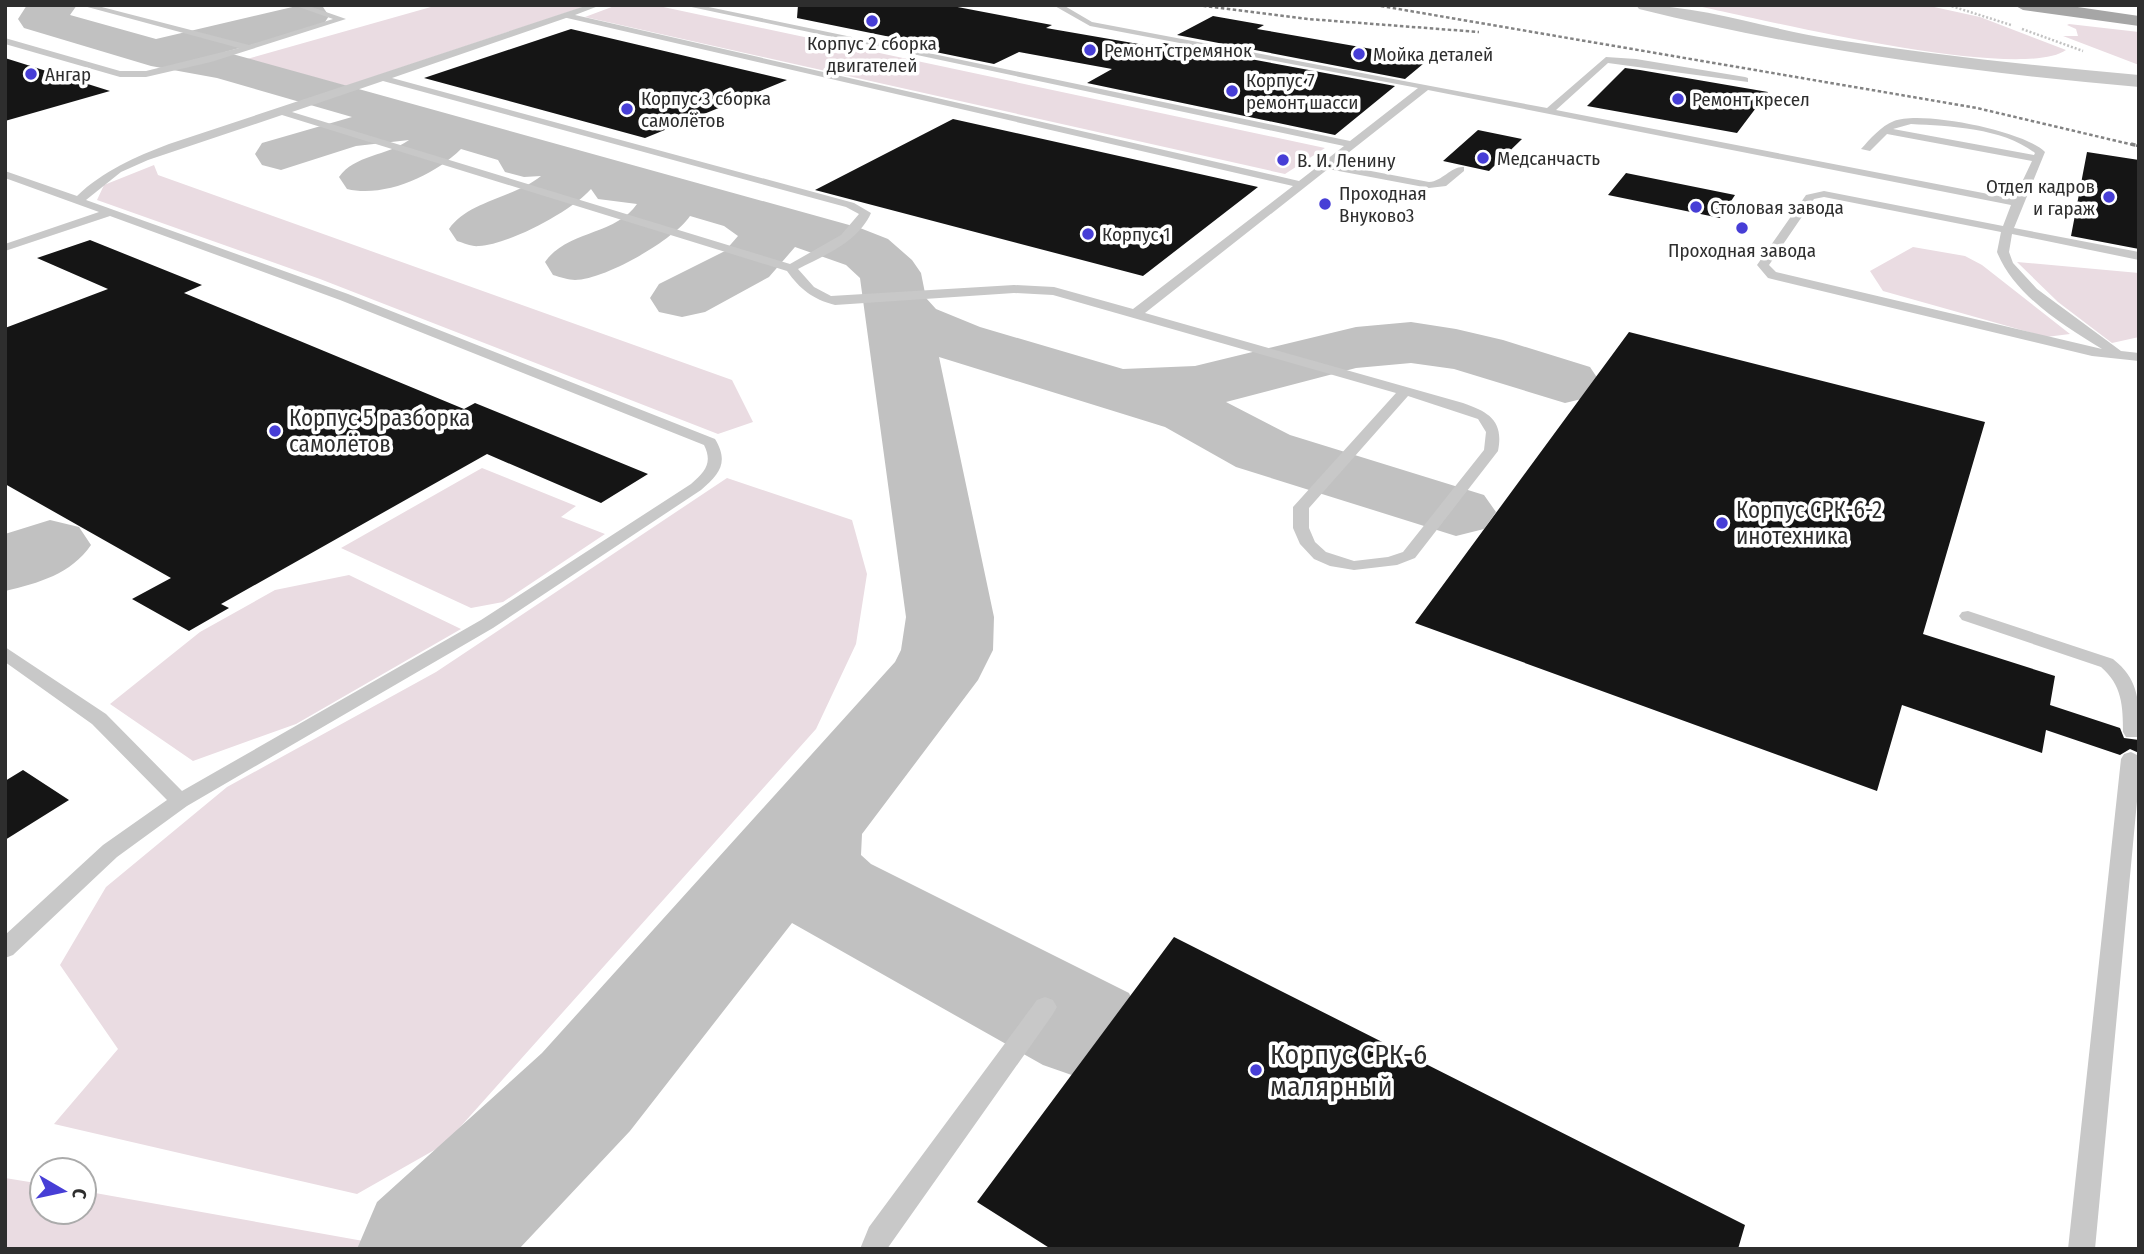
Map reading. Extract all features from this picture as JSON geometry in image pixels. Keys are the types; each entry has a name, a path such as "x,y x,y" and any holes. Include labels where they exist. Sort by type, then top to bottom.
{"main road":[{"path":"2023,5 2139,21"},
{"path":"2089,5 2139,12"}],"street":[{"path":"1645,5 1744,29 1891,56 2139,81"}],"lane":[{"path":"84,5 249,48"},
{"path":"5,41 120,74 166,71 342,19 297,5"},
{"path":"78,201 90,186 128,164 597,5"},
{"path":"686,5 1352,145"},
{"path":"1057,5 1090,24 2018,203"},
{"path":"567,16 1299,184"},
{"path":"1549,111 1606,60 1636,62 1745,80"},
{"path":"385,78 850,205 865,213 860,225 839,241 791,268"},
{"path":"1135,314 1426,87"},
{"path":"282,113 791,268 813,295 835,301 1037,289 1405,391 1479,413 1490,422 1495,435 1491,452 1409,555 1391,563 1349,566 1315,553 1304,541 1301,533 1301,507 1405,391"},
{"path":"1866,149 1886,131 1903,121 1933,122 2026,141 2038,148 2037,159 2018,203 2003,251 2007,263 2017,276 2085,334 2122,356"},
{"path":"1886,131 2037,159"},
{"path":"1324,165 1429,185 1442,184 1460,169"},
{"path":"5,174 344,297 710,442 717,454 718,463 713,473 696,487 487,624 180,801 110,851 5,949"},
{"path":"2139,257 1849,197 1817,195 1810,197 1763,265 1772,275 2122,356 2139,357"},
{"path":"5,248 110,212"},
{"path":"1968,616 2107,663 2119,671 2131,693 2133,732"},
{"path":"5,653 99,719 180,801"},
{"path":"2081,1249 2131,759"},
{"path":"873,1249 878,1236 1045,1007"}],"path":[{"path":"1948,5 2088,53"},
{"path":"1954,7 1977,10"}],"shaded area":[{"path":"438,5 589,5 346,86 247,59"},
{"path":"617,5 654,5 1325,148 1285,174 585,17"},
{"path":"1692,5 1925,5 1980,17 2066,50 2039,58 1997,59 1944,54 1827,34"},
{"path":"2067,25 2139,32 2139,65 2063,36 2078,36 2076,29"},
{"path":"154,165 158,175 732,380 753,422 718,434 320,279 97,200 104,185"},
{"path":"1913,247 1965,256 1982,265 2070,334 2046,337 1883,291 1870,271"},
{"path":"2017,262 2139,273 2139,337 2112,343 2058,302"},
{"path":"482,468 576,506 561,517 605,534 503,602 471,608 341,548"},
{"path":"727,478 852,520 867,574 856,644 816,729 445,1144 357,1194 54,1124 118,1049 60,965 106,887 227,787 436,672"},
{"path":"349,575 461,629 296,724 193,761 110,704 200,632 275,590"},
{"path":"5,1178 28,1182 28,1226 98,1226 98,1194 369,1242 361,1249 5,1249"}],"building":[{"path":"798,5 947,5 1052,25 1046,28 1156,47 1164,43 1395,86 1335,135 1087,83 1112,69 1019,52 994,64 916,48 925,44 797,18"},
{"path":"1213,16 1264,25 1257,29 1429,59 1405,79 1177,35"},
{"name":"Корпус 3 сборка самолётов","path":"571,29 787,80 645,138 424,78"},
{"name":"Ангар","path":"5,58 110,91 5,121"},
{"name":"Ремонт кресел","path":"1625,68 1768,92 1737,133 1587,106"},
{"name":"Корпус 1","path":"953,119 1258,187 1143,276 815,190"},
{"name":"Медсанчасть","path":"1478,130 1522,139 1489,171 1443,161"},
{"name":"Отдел кадров и гараж","path":"2087,152 2139,160 2139,249 2071,236"},
{"name":"Столовая завода","path":"1626,173 1735,195 1720,218 1608,195"},
{"name":"Корпус 5 разборка самолётов","path":"90,240 202,285 184,293 464,409 475,403 648,474 601,503 487,454 221,604 229,608 189,631 132,599 171,578 5,484 5,328 108,289 37,258"},
{"name":"Корпус СРК-6-2 инотехника","path":"1629,332 1985,422 1923,634 2055,676 2050,705 2120,728 2124,738 2139,740 2139,753 2130,749 2120,755 2046,730 2042,753 1902,705 1877,791 1415,623"},
{"path":"23,770 69,800 5,840 5,781"},
{"name":"Корпус СРК-6 малярный","path":"1174,937 1745,1225 1738,1249 1051,1249 977,1202"}],"taxiway":[{"path":"57,5 42,13 39,19 167,56 223,65 433,125"},
{"path":"173,47 207,43 308,16"},
{"path":"281,154 319,141 375,128 433,125"},
{"path":"366,177 417,159 442,140 442,132 434,125"},
{"path":"434,125 653,188"},
{"path":"478,229 545,201 570,180 568,172 558,163 545,160 524,161"},
{"path":"617,187 653,188"},
{"path":"575,262 641,232 664,213 666,200 654,188"},
{"path":"654,188 744,214"},
{"path":"682,298 747,264 766,246 768,230 744,214"},
{"path":"744,214 839,241 867,252 890,273 950,617 947,650 931,680 810,825"},
{"path":"897,304 913,323 956,341 1191,412 1263,451 1456,512"},
{"path":"1129,389 1195,387 1228,381 1324,355 1389,343 1456,349 1565,382"},
{"path":"5,566 50,545"},
{"path":"426,1249 586,1092 810,825"},
{"path":"810,825 809,864 816,878 832,894 1086,1029"}],"railway":[{"path":"1197,5 1308,19 1479,32"},
{"path":"1375,5 1977,108 2138,146"},
{"path":"2131,144 2139,146"}],"place":[{"name":"Корпус 2 сборка двигателей","path":"872,21"},
{"name":"Ремонт стремянок","path":"1090,50"},
{"name":"Мойка деталей","path":"1359,54"},
{"name":"Ангар","path":"31,74"},
{"name":"Корпус 7 ремонт шасси","path":"1232,91"},
{"name":"Ремонт кресел","path":"1678,99"},
{"name":"Корпус 3 сборка самолётов","path":"627,109"},
{"name":"Медсанчасть","path":"1483,158"},
{"name":"В. И. Ленину","path":"1283,160"},
{"name":"Отдел кадров и гараж","path":"2109,197"},
{"name":"Проходная Внуково3","path":"1325,204"},
{"name":"Столовая завода","path":"1696,207"},
{"name":"Проходная завода","path":"1742,228"},
{"name":"Корпус 1","path":"1088,234"},
{"name":"Корпус 5 разборка самолётов","path":"275,431"},
{"name":"Корпус СРК-6-2 инотехника","path":"1722,523"},
{"name":"Корпус СРК-6 малярный","path":"1256,1070"}]}
